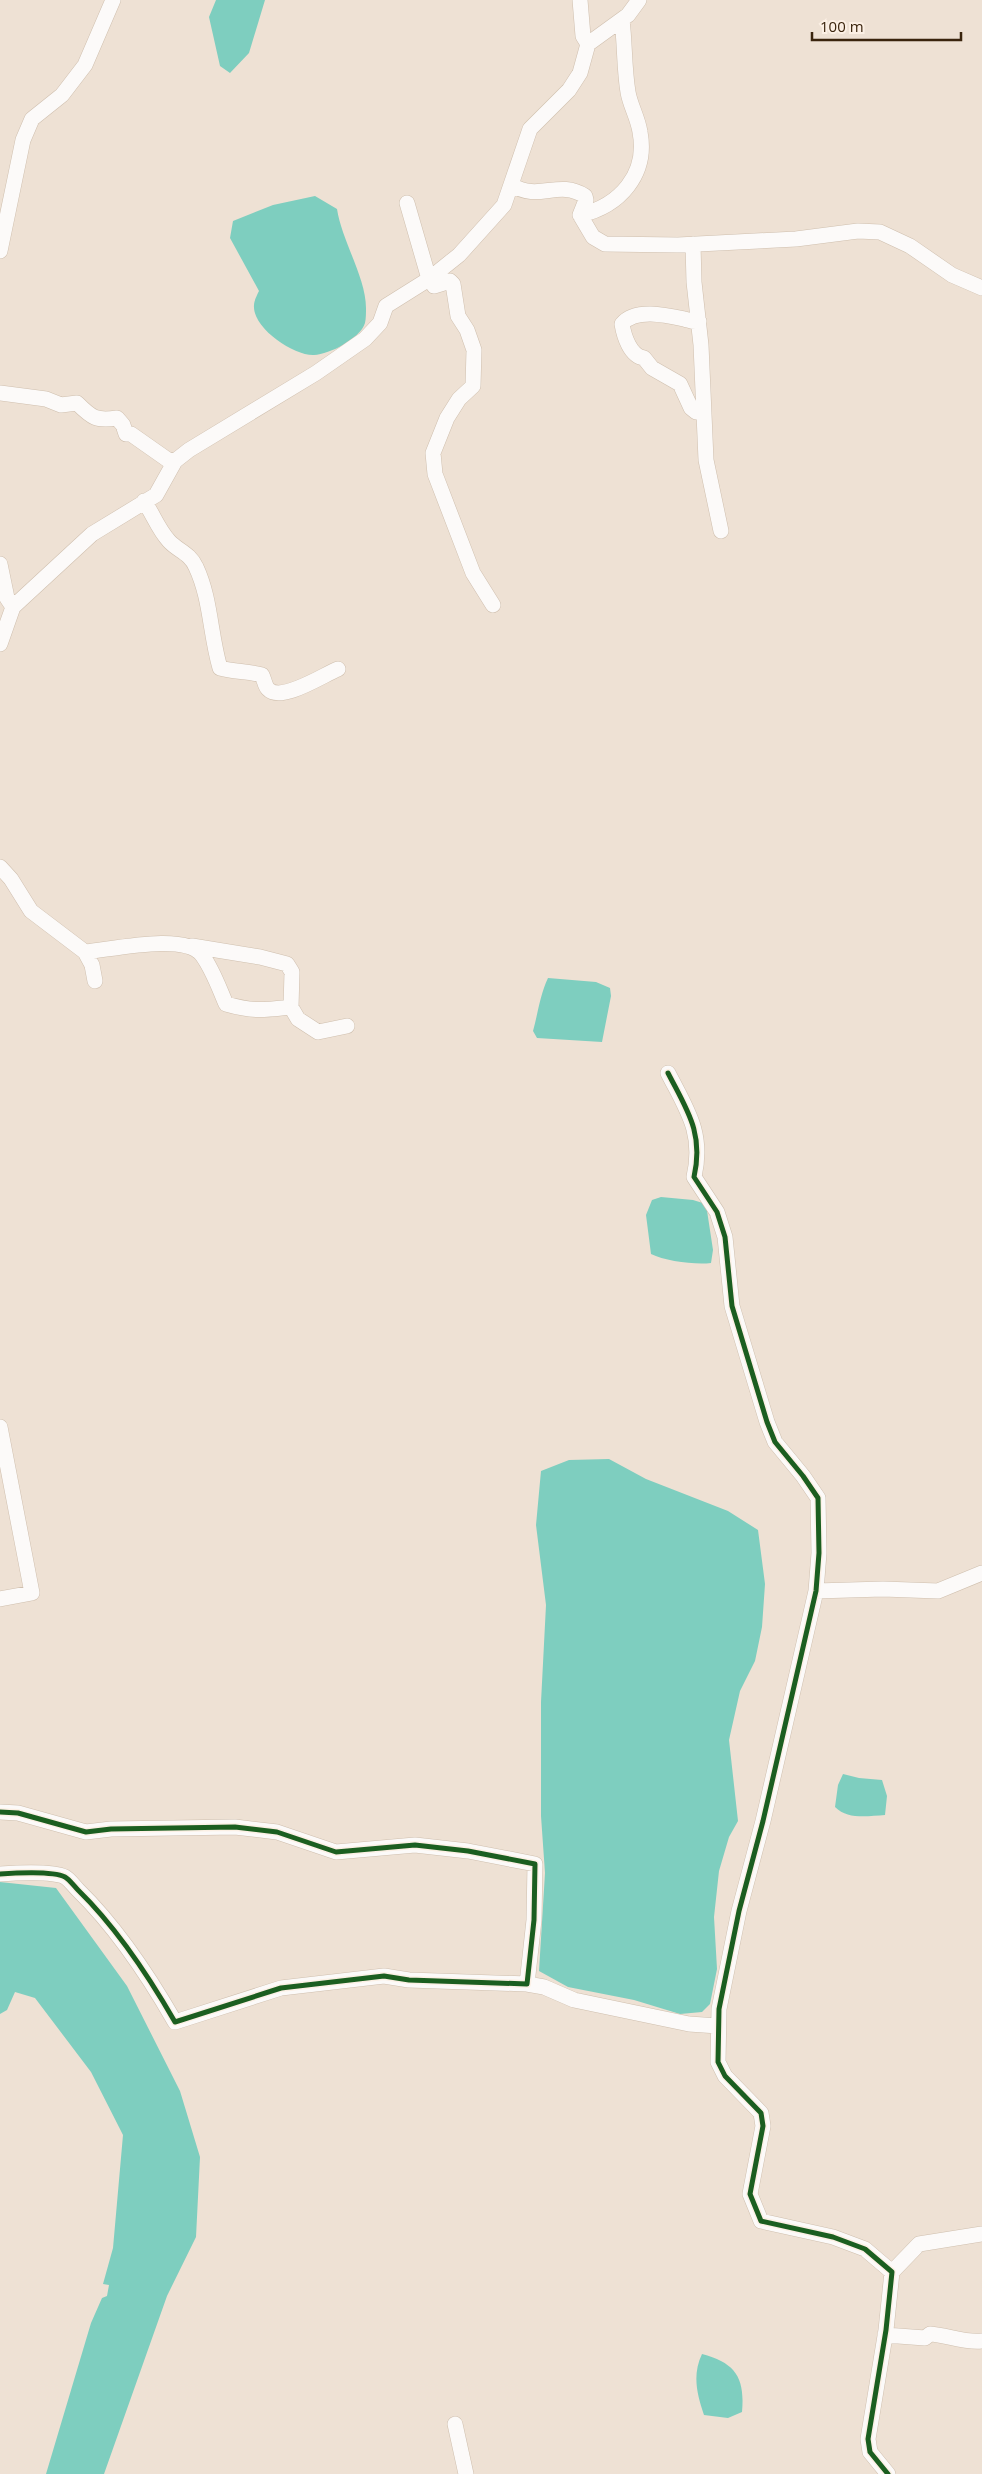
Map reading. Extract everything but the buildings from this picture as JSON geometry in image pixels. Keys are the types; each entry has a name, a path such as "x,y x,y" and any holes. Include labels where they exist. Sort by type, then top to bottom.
{"street":[{"path":"0,251 23,140 32,119 62,95 85,65 113,0"},
{"path":"580,0 583,36 588,44"},
{"path":"0,644 13,607 92,534 156,495 175,462 197,445 316,373 366,339 380,323 386,306 429,279 459,255 504,205 530,129 569,90 580,73 588,44 628,15 639,0"},
{"path":"580,215 593,212 626,191 638,170 642,151 636,113 628,94 626,50 622,20"},
{"path":"512,185 524,192 565,188 577,191 585,196 586,200 580,215"},
{"path":"407,203 429,279 434,286 450,281 453,284 458,316 467,330 474,350 474,386 459,399 447,418 433,453 435,474 472,573 493,605"},
{"path":"580,215 593,237 605,244 693,244 796,239 858,231 880,232 910,246 952,275 982,288"},
{"path":"693,244 706,460 721,531"},
{"path":"699,322 664,315 641,315 627,318 622,324 624,337 632,350 640,358 644,358 652,368 680,384 691,408 696,412 704,412"},
{"path":"0,393 46,399 61,405 77,403 89,415 100,420 117,418 123,425 126,434 132,434 168,460 175,462"},
{"path":"144,502 170,543 188,554 196,565 209,607 214,647 220,668 262,675 268,689 273,692 287,694 338,669"},
{"path":"0,564 7,598 13,607"},
{"path":"0,867 11,878 31,911 85,952 92,965 95,981"},
{"path":"85,952 149,944 183,945 232,952 287,964 292,972 291,1006 298,1020 318,1032 347,1026"},
{"path":"183,945 201,953 216,980 226,1004 251,1011 273,1010 291,1006"},
{"path":"668,1073 694,1126 697,1161 694,1177 717,1212 725,1237 732,1306 767,1422 775,1442 804,1476 818,1498 819,1553 816,1591 763,1821 727,1965 719,2009 718,2062 725,2076 761,2114 763,2126 750,2194 761,2221 833,2237 865,2249 892,2272"},
{"path":"0,1427 32,1592 0,1599"},
{"path":"816,1591 883,1589 938,1591 982,1573"},
{"path":"0,1812 18,1813 86,1832 112,1829 235,1827 277,1832 304,1843 336,1852 415,1845 468,1851 535,1864 534,1920 527,1984"},
{"path":"0,1874 30,1873 65,1876 90,1902 118,1936 152,1983 175,2022 281,1988 384,1976 409,1980 527,1984 544,1987 574,2000 690,2024 718,2026"},
{"path":"888,2474 870,2452 868,2439 885,2335 892,2272 919,2244 982,2234"},
{"path":"885,2335 925,2338 930,2334 938,2334 974,2342 982,2341"},
{"path":"455,2424 466,2474"}],"water":[{"path":"216,0 265,0 249,53 230,73 220,66 209,17"},
{"path":"315,196 337,209 362,284 366,310 365,323 357,335 336,349 314,355 296,351 286,346 260,323 255,314 254,305 259,291 230,238 233,221 273,205"},
{"path":"548,978 596,982 610,988 611,996 602,1042 537,1038 533,1031 541,997"},
{"path":"661,1197 693,1200 706,1204 713,1250 711,1263 680,1262 651,1254 646,1215 652,1200"},
{"path":"609,1459 646,1479 728,1511 758,1530 765,1584 762,1627 755,1661 740,1691 729,1740 738,1821 729,1837 719,1871 714,1917 717,1969 710,2004 702,2012 680,2014 634,2000 568,1987 539,1971 545,1873 541,1816 541,1702 546,1605 536,1525 541,1471 569,1460"},
{"path":"843,1774 859,1778 882,1780 887,1796 885,1815 852,1816 835,1807 838,1785"},
{"path":"0,1882 56,1888 127,1986 180,2091 200,2157 196,2237 167,2296 104,2474 46,2474 91,2323 102,2298 107,2296 109,2285 103,2284 113,2248 123,2135 91,2072 35,1998 15,1992 7,2010 0,2014"},
{"path":"702,2354 723,2362 736,2374 742,2390 742,2412 728,2418 704,2415 699,2400 696,2377"}],"cycle path":[{"path":"668,1073 692,1122 697,1147 694,1177 717,1212 725,1237 732,1306 767,1422 775,1442 803,1476 818,1498 819,1553 816,1591 763,1821 739,1911 719,2009 718,2062 725,2076 761,2113 763,2126 750,2194 761,2221 833,2237 865,2249 892,2272 886,2330 868,2439 870,2452 888,2474"},
{"path":"0,1812 18,1813 86,1832 111,1829 235,1827 277,1832 336,1852 415,1845 468,1851 535,1864 534,1920 527,1984 409,1980 384,1976 281,1988 175,2022 143,1970 119,1936 68,1879 59,1875 43,1873 0,1874"}]}
